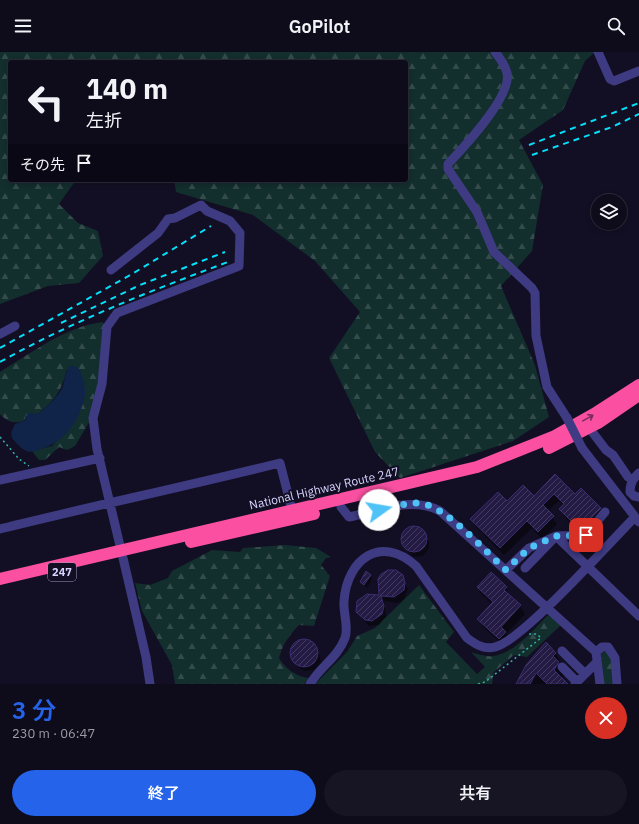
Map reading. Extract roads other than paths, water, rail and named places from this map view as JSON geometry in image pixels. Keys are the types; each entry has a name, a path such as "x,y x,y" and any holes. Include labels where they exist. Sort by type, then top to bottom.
{"highway":[{"name":"National Highway Route 247","path":"0,586 292,510 456,472 498,460 554,436 594,414 639,385"},
{"name":"National Highway Route 247","path":"0,578 122,554 341,507 500,468 577,435 639,395"}],"street":[{"path":"495,52 503,63 507,74 507,86 502,98 469,143 448,164 448,168 477,212 494,252 532,288 535,293 536,336 547,387 567,418 582,448 635,517"},
{"path":"598,52 610,79 614,81 639,71"},
{"path":"110,270 158,233 168,219 175,218 201,205 207,211 230,221 240,233 239,266 117,313 107,326 102,384 93,418 100,458 146,658 150,684"},
{"path":"0,334 15,326"},
{"path":"310,684 321,669 334,657 343,643 346,631 344,603 345,590 358,565 375,552 386,550 397,552 416,566 460,630 476,645 485,648 495,647 506,643 518,633 546,607 635,517 637,497 630,492 636,476 628,477 613,455 606,450 593,433"},
{"path":"0,480 100,458"},
{"path":"0,529 280,463 292,510"},
{"path":"341,507 350,517 408,504 426,504 440,511 596,652 600,684"},
{"path":"506,570 529,548 556,536 586,535 605,512"},
{"path":"556,536 639,616"},
{"path":"525,568 556,536"},
{"path":"596,652 602,647 608,647 613,652 617,684"},
{"path":"562,651 585,674"},
{"path":"562,666 576,683 597,662"}],"water":[{"path":"70,366 75,366 80,370 85,388 83,403 76,421 64,435 50,446 30,452 26,451 12,438 11,433 15,424 24,421 28,413 38,414 52,402 63,386 66,373"}],"railway":[{"path":"529,145 639,103"},
{"path":"532,155 612,127 639,114"},
{"path":"0,348 132,274 211,226"},
{"path":"61,323 140,285 225,252"},
{"path":"0,362 55,333 84,320 170,284 228,262"}]}
